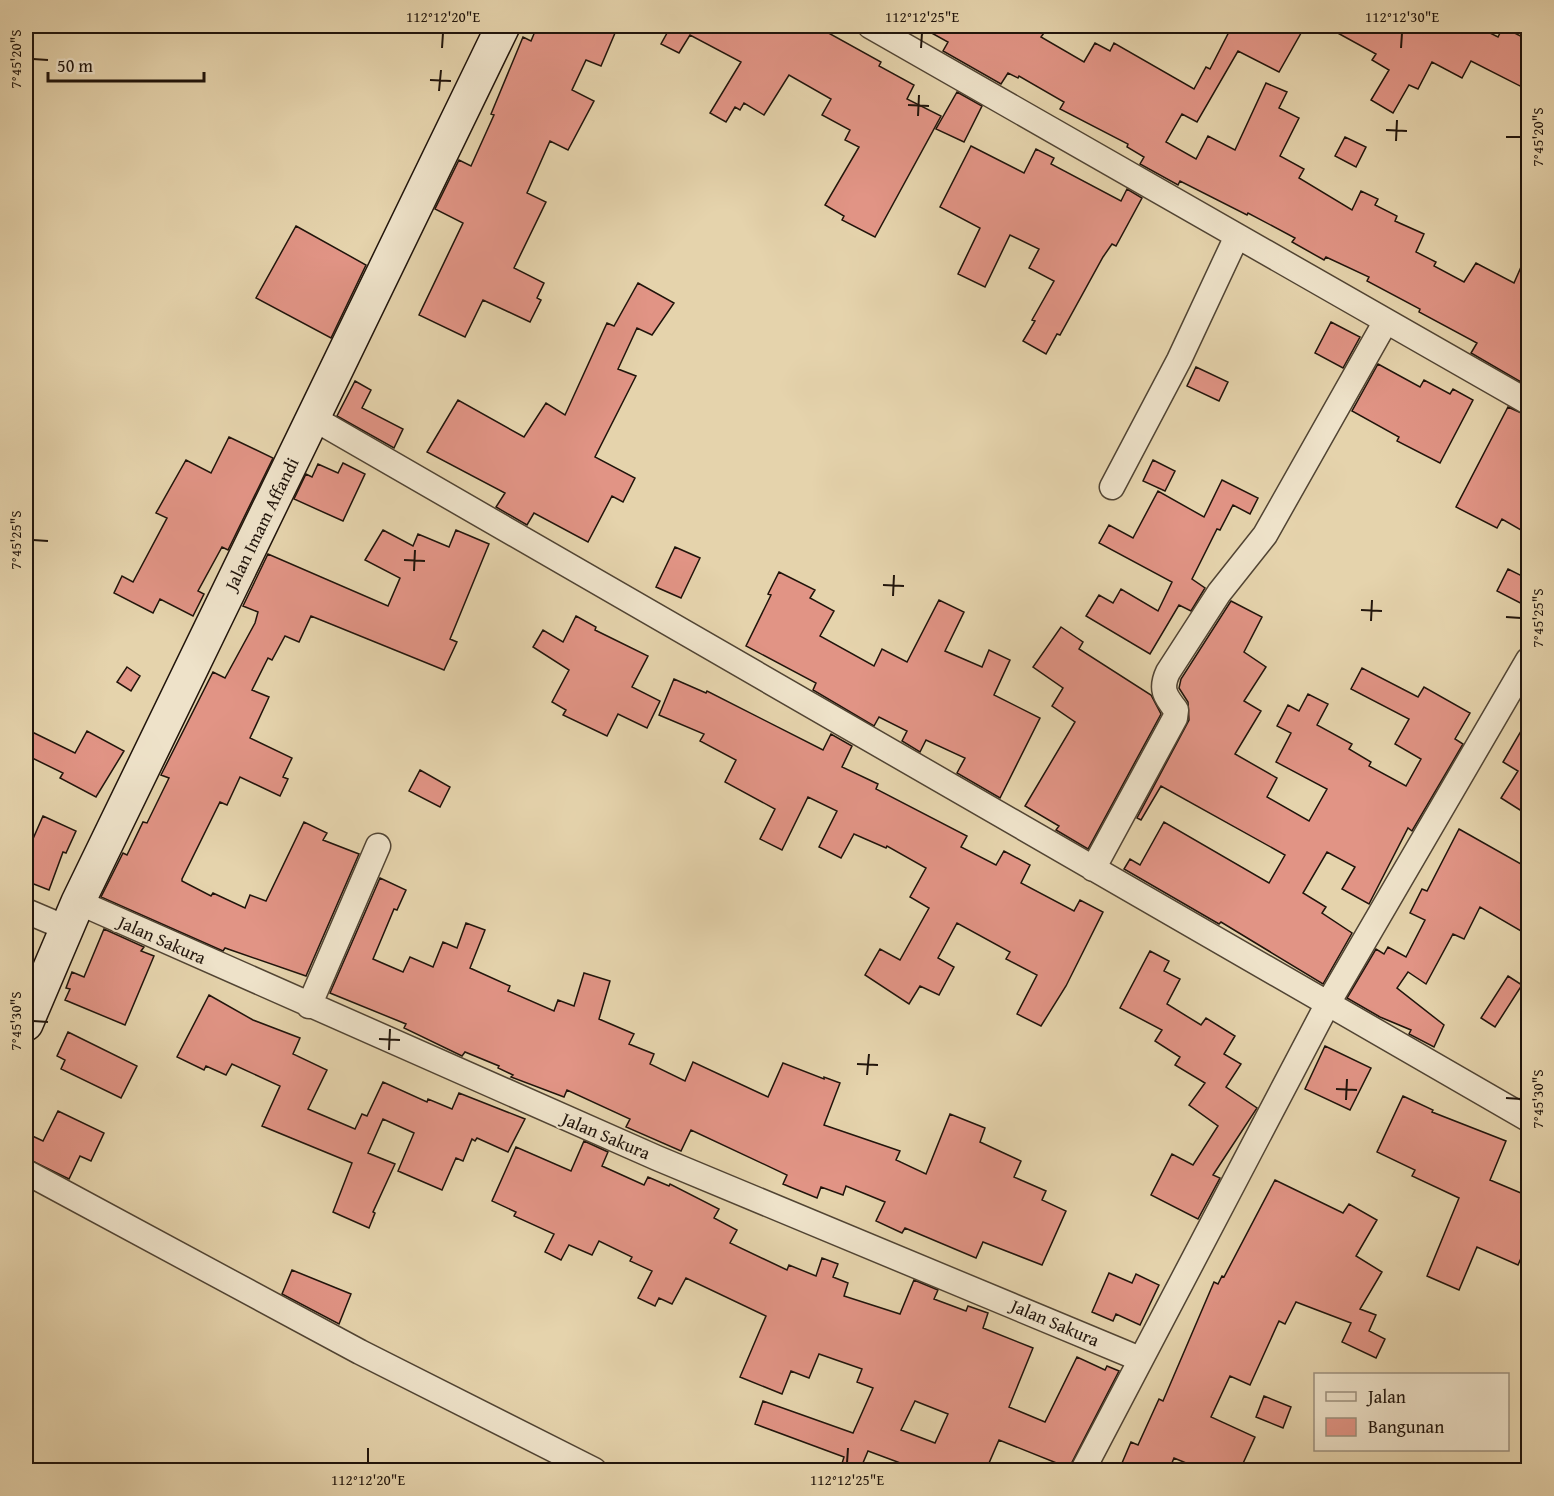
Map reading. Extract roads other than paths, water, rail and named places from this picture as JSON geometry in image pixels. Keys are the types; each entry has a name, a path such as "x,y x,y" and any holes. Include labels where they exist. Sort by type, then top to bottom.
{"street":[{"name":"Jalan Imam Affandi","path":"26,1024 72,915 503,26"},
{"path":"870,26 1528,402"},
{"path":"1112,487 1179,360 1237,236"},
{"path":"1093,869 1175,718 1176,710 1164,693 1163,682 1168,672 1220,592 1265,535 1386,321"},
{"path":"313,418 1528,1119"},
{"path":"1083,1470 1327,1005 1528,660"},
{"path":"309,1006 378,846"},
{"name":"Jalan Sakura","path":"26,911 72,915 309,1006 646,1154 1140,1359"},
{"path":"26,1172 360,1352 594,1470"}]}
